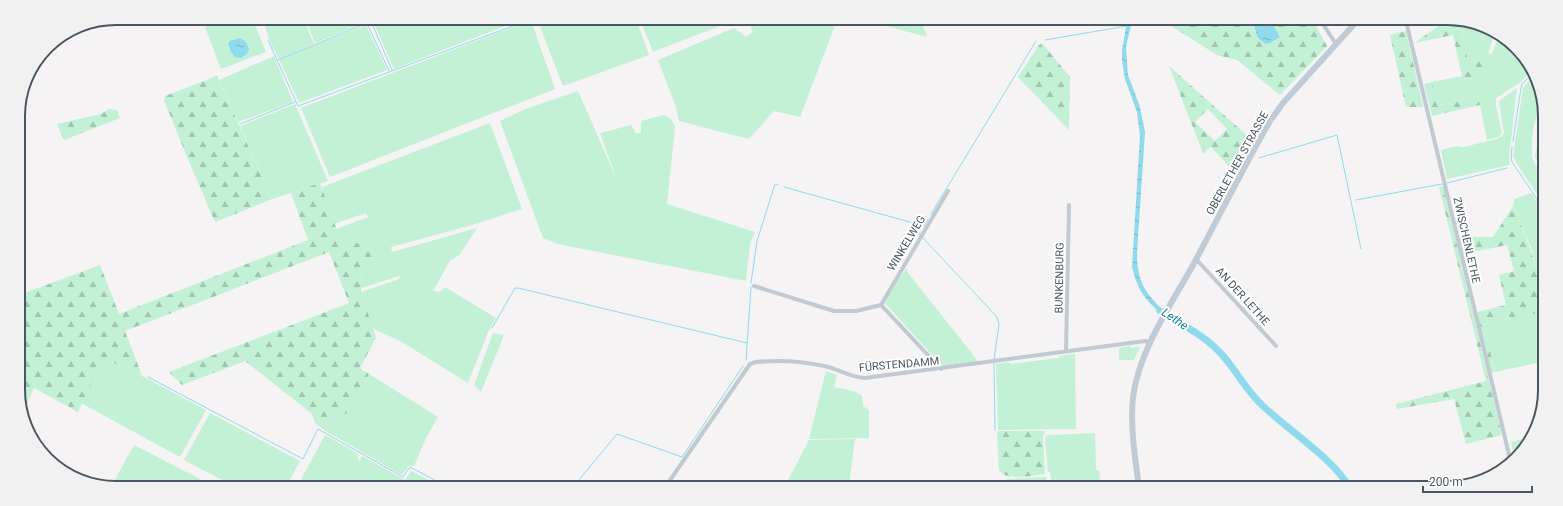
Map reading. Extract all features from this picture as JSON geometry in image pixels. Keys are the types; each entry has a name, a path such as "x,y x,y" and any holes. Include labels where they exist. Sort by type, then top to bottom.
{"street":[{"path":"1323,25 1336,44"},
{"name":"OBERLETHER STRASSE","path":"1138,481 1133,424 1133,397 1139,373 1151,343 1163,318 1270,121 1283,102 1353,25"},
{"name":"ZWISCHENLETHE","path":"1407,25 1509,456"},
{"name":"WINKELWEG","path":"881,305 948,191"},
{"name":"BUNKENBURG","path":"1066,351 1069,205"},
{"name":"AN DER LETHE","path":"1196,259 1276,346"},
{"path":"754,286 834,311 856,311 881,305 941,369"},
{"name":"FÜRSTENDAMM","path":"669,481 750,364 763,362 806,363 825,366 853,377 865,378 1066,351 1145,342 1151,343"}],"green space":[{"path":"211,25 255,25 266,52 221,69 205,27"},
{"path":"264,25 306,25 314,44 279,59 271,44"},
{"path":"308,25 360,25 315,43"},
{"path":"366,25 387,70 299,103 279,59"},
{"path":"375,25 508,25 394,69"},
{"path":"518,25 533,25 555,89 330,177 301,108"},
{"path":"539,25 638,25 649,55 563,86"},
{"path":"642,25 722,25 653,52"},
{"path":"750,25 835,25 800,117 774,111 749,139 679,121 675,104 658,60 734,28 746,37 753,32"},
{"path":"883,25 923,25 927,37"},
{"path":"1174,25 1254,25 1255,32 1280,37 1273,27 1276,25 1315,25 1327,46 1280,95 1237,60 1217,55 1173,27"},
{"path":"1440,25 1461,26 1468,62 1485,61 1484,72 1474,75 1480,105 1432,116 1424,84 1432,82 1437,106 1474,97 1470,77 1464,78 1462,76 1453,35 1414,43"},
{"path":"1461,26 1482,32 1493,38 1488,54 1492,53 1497,40 1515,56 1528,74 1521,82 1496,98 1496,106 1502,133 1498,137 1487,140 1474,75 1485,61 1468,62"},
{"path":"1406,31 1423,107 1406,107 1390,35"},
{"path":"1042,43 1070,77 1069,130 1018,77 1039,45"},
{"path":"274,56 293,102 238,122 219,80"},
{"path":"1169,66 1252,140 1235,173 1211,147 1203,153","holes":["1208,109 1227,129 1215,141 1195,122"]},
{"path":"217,76 272,199 215,222 164,100 165,96"},
{"path":"1462,76 1464,78 1470,76 1474,97 1436,106 1432,82"},
{"path":"1530,79 1537,104 1538,115 1534,124 1532,158 1538,169 1538,196 1513,156 1523,88"},
{"path":"1517,88 1509,157 1510,165 1447,179 1441,150 1457,146 1463,147 1497,139 1504,134 1499,101"},
{"path":"578,91 617,180 600,133 631,125 636,133 641,133 641,121 664,115 671,119 675,127 667,204 755,232 750,244 746,281 558,244 543,238 500,121 528,108"},
{"path":"295,104 328,181 272,199 240,126"},
{"path":"109,109 117,110 120,118 64,140 57,124 101,114"},
{"path":"490,123 522,209 472,225 391,247 392,252 477,228 460,254 450,261 433,291 440,292 445,287 496,318 488,332 468,383 402,342 372,328 361,292 399,279 400,276 361,288 362,265 376,258 343,247 336,229 368,217 366,213 334,224 322,187"},
{"path":"1538,137 1538,163 1535,157"},
{"path":"320,183 343,247 357,243 371,248 376,259 362,265 361,292 376,338 360,368 369,374 355,402 346,414 339,414 327,432 315,423 311,413 245,361 182,385 169,372 349,303 329,252 125,331 142,376 104,358 78,412 34,388 26,404 25,390 25,293 100,265 119,314 308,240 291,193"},
{"path":"1443,186 1502,435 1466,444 1454,399 1397,409 1396,404 1486,381 1439,187"},
{"path":"1531,193 1538,203 1538,278 1532,250 1513,206 1514,199"},
{"path":"1513,206 1529,245 1537,271 1538,313 1484,324 1495,372 1491,373 1477,312 1506,305 1499,275 1514,271 1507,245 1463,254 1459,237 1493,237"},
{"path":"907,268 908,273 978,361 942,366 885,303 895,284"},
{"path":"1538,313 1538,363 1495,372 1484,324"},
{"path":"493,333 504,335 481,392 474,385"},
{"path":"1130,346 1131,348 1140,347 1134,360 1119,360 1119,348"},
{"path":"1075,354 1076,429 998,430 996,364 1009,362 1010,364 1059,358 1059,356"},
{"path":"104,358 146,378 206,410 180,457 81,403"},
{"path":"826,371 837,375 834,387 854,391 862,396 863,406 869,410 869,438 809,439"},
{"path":"369,374 438,417 426,438 414,466 409,466 402,475 327,432 339,414 355,402"},
{"path":"210,413 300,461 289,481 224,481 184,460"},
{"path":"997,431 1045,431 1043,438 1045,474 1013,477 1002,474 999,470"},
{"path":"1095,433 1096,470 1099,470 1100,481 1051,481 1050,472 1048,472 1045,438 1047,435"},
{"path":"325,435 357,453 359,462 362,456 405,480 411,471 430,481 300,481"},
{"path":"1524,438 1513,452 1511,442"},
{"path":"855,439 850,481 788,481 809,440"},
{"path":"134,445 200,479 199,481 114,481"},
{"path":"1046,477 1046,481 1006,481 1006,479"}],"water":[{"path":"1126,25 1131,25 1126,47 1128,75 1140,107 1145,132 1137,262 1138,271 1143,285 1146,291 1163,310 1161,314 1142,293 1132,267 1140,136 1137,112 1125,79 1122,50"},
{"path":"1253,25 1277,25 1274,27 1280,37 1270,43 1265,44 1258,38"},
{"path":"240,38 246,42 249,49 247,54 241,58 235,57 228,44 230,41"}],"waterway":[{"path":"278,60 362,25"},
{"path":"368,25 389,71"},
{"path":"373,25 392,70"},
{"path":"268,40 298,106 515,25"},
{"path":"1045,40 1127,26"},
{"path":"931,214 1036,41"},
{"path":"1513,141 1522,84 1529,77"},
{"path":"240,124 295,102"},
{"path":"1259,158 1337,135 1361,249"},
{"path":"1512,147 1512,162 1538,201"},
{"path":"1447,183 1507,168"},
{"path":"751,283 757,241 775,184 778,185"},
{"path":"1356,200 1442,184"},
{"path":"784,187 924,226 928,219"},
{"path":"923,238 997,317 999,324 994,360"},
{"path":"746,360 751,287"},
{"path":"492,328 515,288 518,288 747,343"},
{"name":"Lethe","path":"1160,311 1194,332 1218,350 1258,401 1333,466 1345,481"},
{"path":"994,363 995,430"},
{"path":"578,481 617,434 682,457 743,366"},
{"path":"148,377 303,459 318,429 403,477 410,467 436,481"}]}
